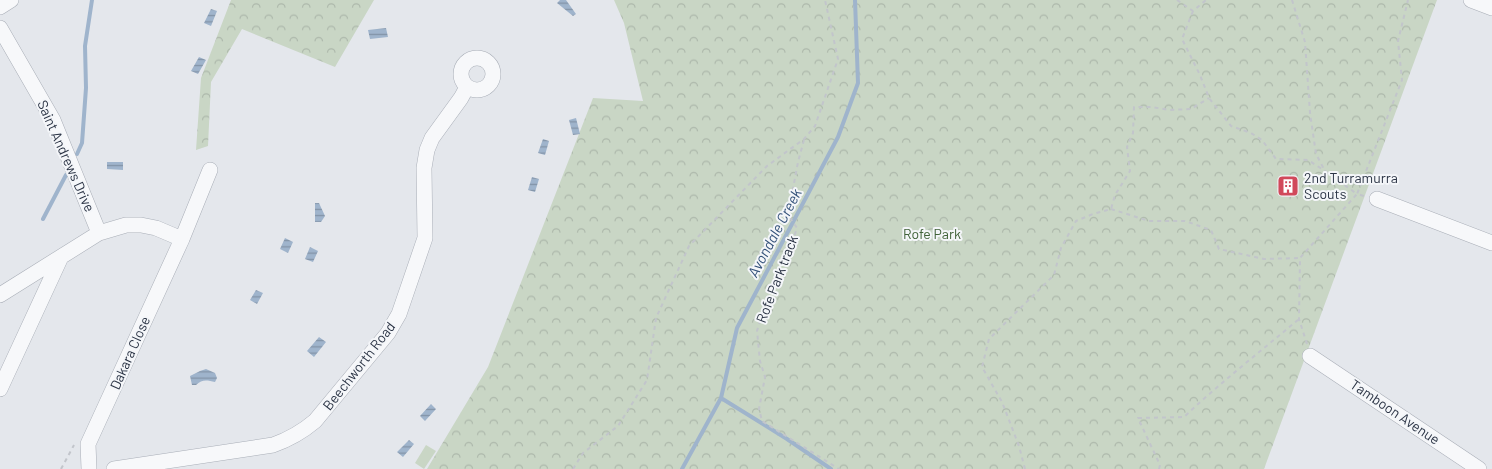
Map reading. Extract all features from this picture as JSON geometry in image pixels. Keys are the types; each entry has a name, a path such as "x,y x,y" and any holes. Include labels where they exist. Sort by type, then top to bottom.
{"street":[{"path":"0,7 11,0"},
{"path":"1472,0 1492,8"},
{"name":"Saint Andrews Drive","path":"0,28 53,120 99,233"},
{"name":"Beechworth Road","path":"114,469 273,445 302,432 316,421 388,333 400,314 425,238 424,168 427,150 432,138 467,87"},
{"name":"Dakara Close","path":"89,469 88,444 182,239 210,170"},
{"path":"1376,199 1492,243"},
{"path":"0,295 99,233 126,225 141,225 156,228 182,239"},
{"path":"0,389 61,257"},
{"name":"Tamboon Avenue","path":"1310,356 1479,469"}],"path":[{"path":"573,469 583,454 618,426 647,380 656,318 689,246 767,166 804,139 815,126 838,59 825,0"},
{"path":"1177,0 1193,11"},
{"path":"1206,0 1193,11 1182,40 1200,75 1209,98 1231,126 1251,133 1262,140 1276,159 1308,160 1357,194 1376,199"},
{"path":"1292,0 1305,42 1310,113 1316,154 1325,171"},
{"path":"1310,356 1299,319 1300,258 1357,194 1402,80 1398,41 1408,0"},
{"path":"1111,209 1115,195 1130,171 1127,147 1134,133 1134,108 1191,109 1209,98"},
{"name":"Rofe Park track","path":"804,139 788,215 797,228 780,281 757,331 760,361 765,376 759,409 762,421 839,469"},
{"path":"1025,469 1019,446 1002,402 982,367 989,339 1054,275 1061,248 1076,221 1111,209 1149,221 1185,220 1211,230 1220,249 1264,259 1300,258"},
{"path":"1159,469 1160,465 1138,418 1184,417 1207,395 1299,319"}],"green space":[{"path":"231,0 374,0 335,67 242,29 211,82 208,146 196,150 201,78"},
{"name":"Rofe Park","path":"614,0 1437,0 1264,469 427,469 488,367 593,98 643,101 624,23"},
{"path":"426,445 436,451 424,469 415,463"}],"water":[{"path":"560,0 566,0 576,14 573,16 557,3"},
{"path":"211,9 217,11 211,26 204,23"},
{"path":"386,28 388,37 370,39 368,30"},
{"path":"199,57 206,60 198,74 191,71"},
{"path":"576,118 580,134 573,135 569,120"},
{"path":"543,139 549,141 545,155 538,153"},
{"path":"107,162 123,162 123,170 107,169"},
{"path":"532,177 539,179 535,192 528,190"},
{"path":"315,203 319,203 325,216 321,222 315,222"},
{"path":"285,238 293,242 288,253 280,249"},
{"path":"310,247 318,251 313,262 305,259"},
{"path":"256,290 263,293 257,304 250,300"},
{"path":"319,337 326,342 314,357 307,351"},
{"path":"206,369 215,373 217,378 215,382 205,380 192,385 190,376"},
{"path":"431,404 436,409 425,421 420,416"},
{"path":"409,440 414,444 403,457 397,452"}],"waterway":[{"path":"77,154 82,143 86,88 85,46 92,0"},
{"name":"Avondale Creek","path":"682,469 721,398 737,328 838,137 858,83 855,0"},
{"path":"43,219 66,175"},
{"path":"721,398 831,469"}],"place":[{"name":"2nd Turramurra Scouts","path":"1288,186"}]}
